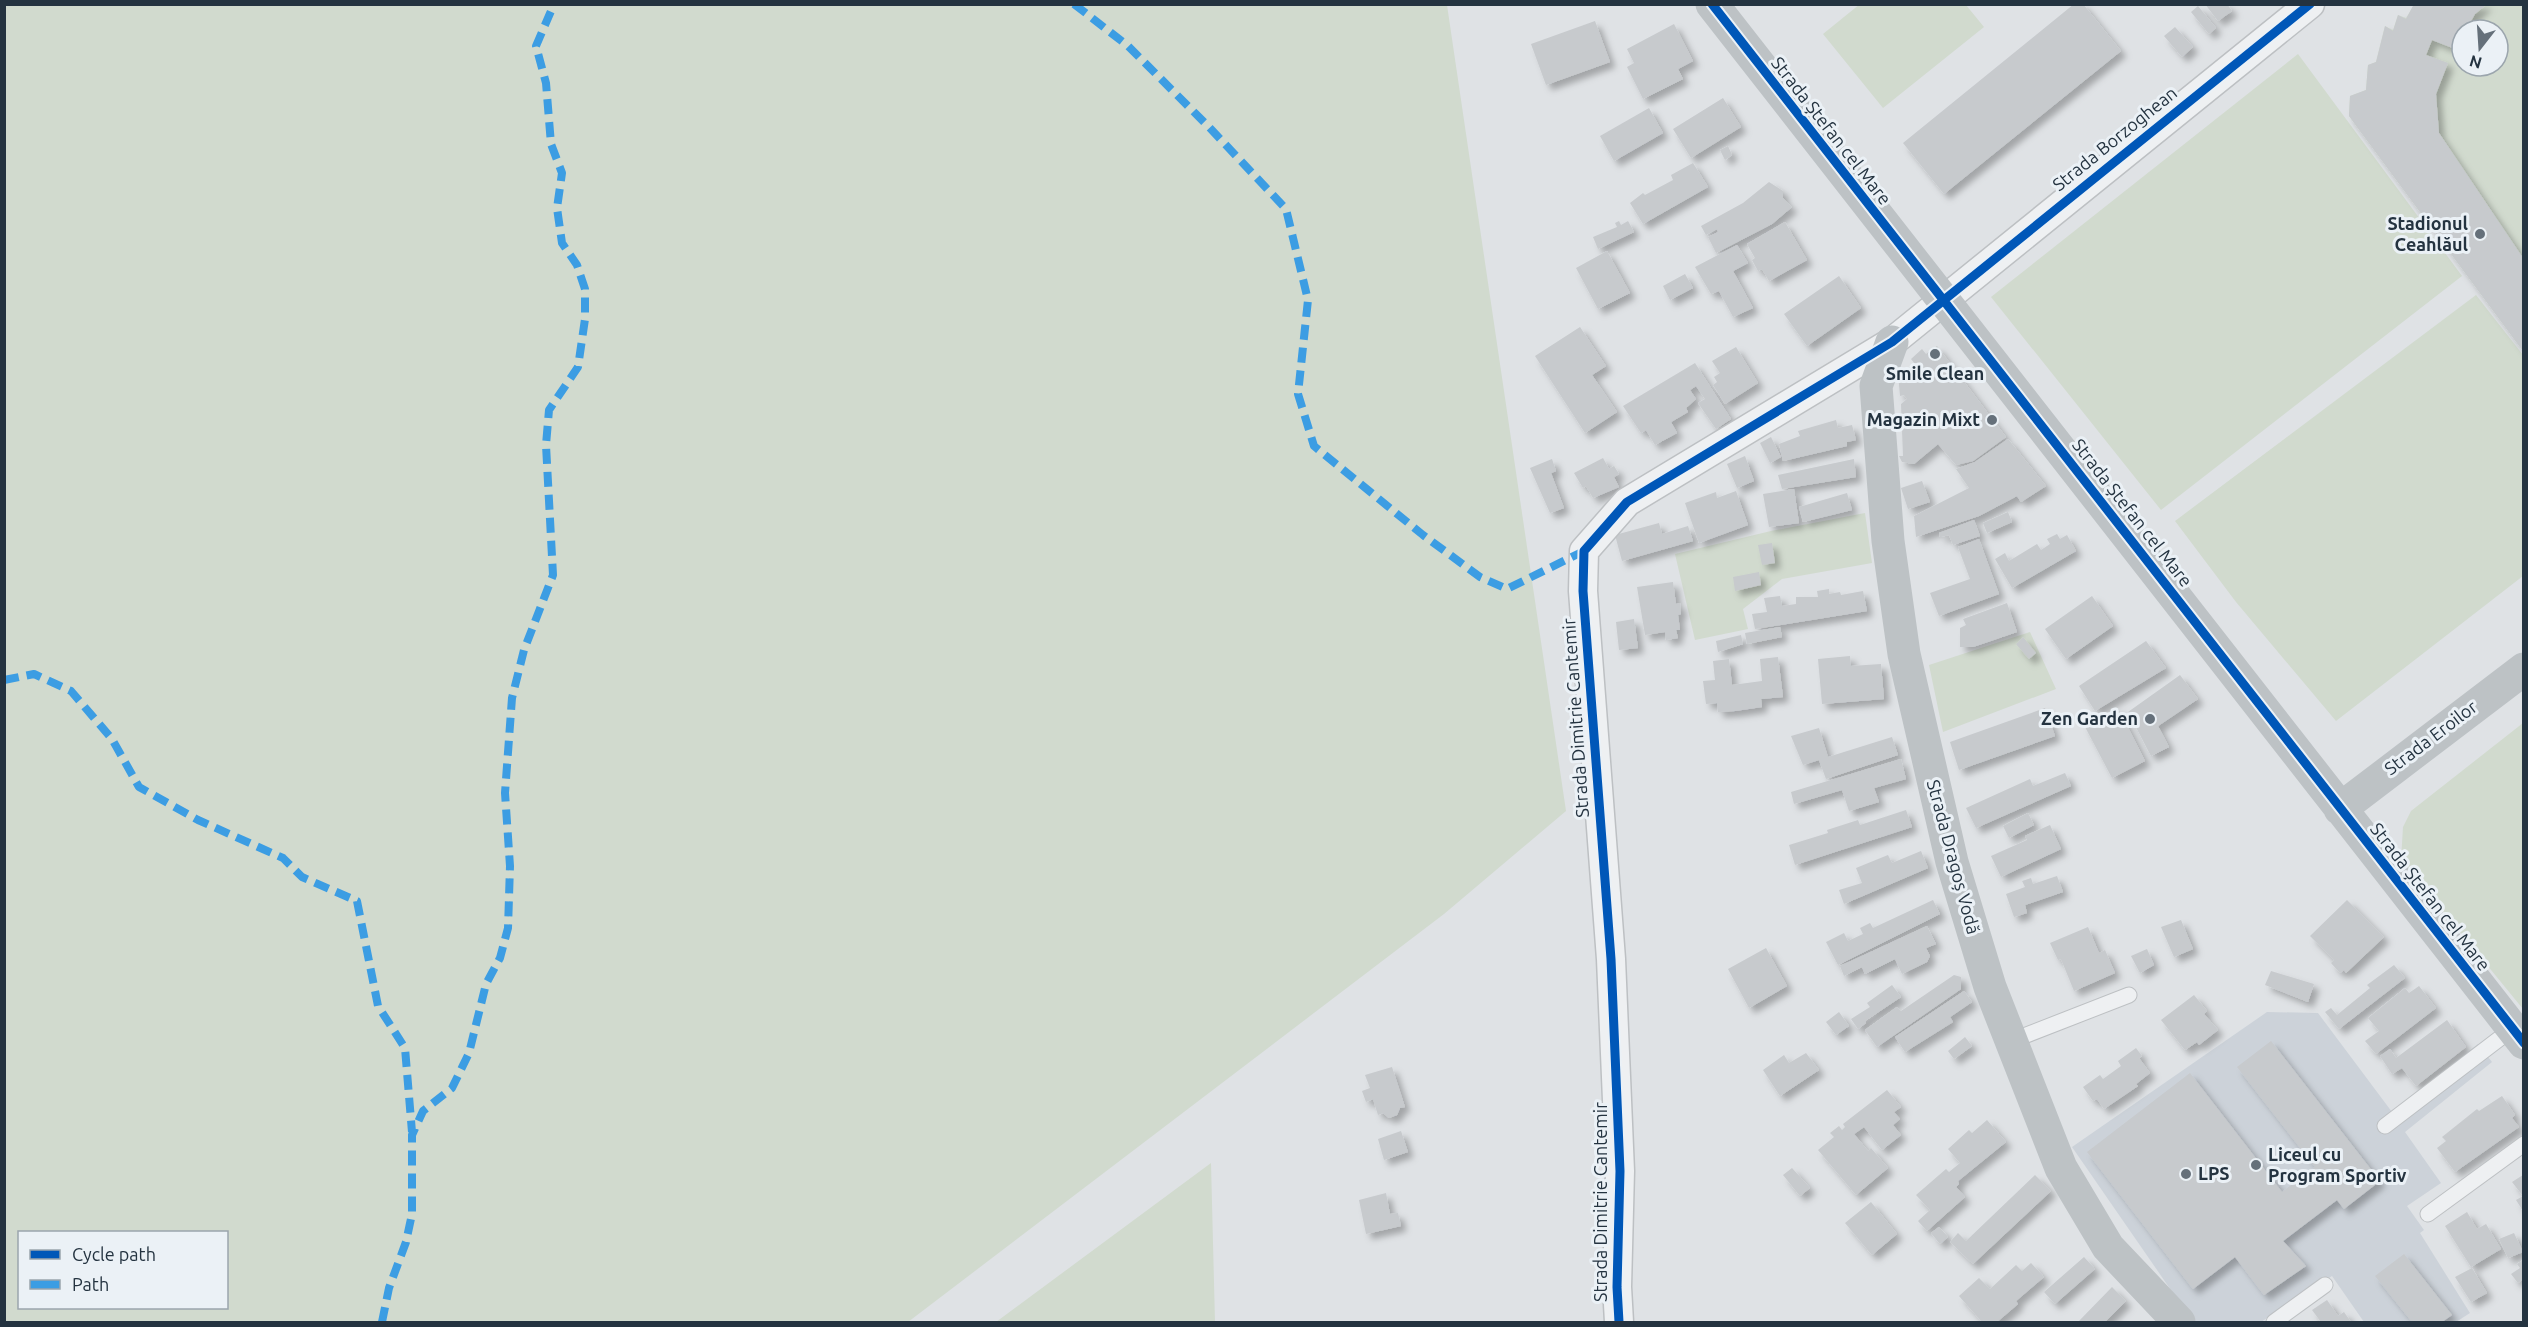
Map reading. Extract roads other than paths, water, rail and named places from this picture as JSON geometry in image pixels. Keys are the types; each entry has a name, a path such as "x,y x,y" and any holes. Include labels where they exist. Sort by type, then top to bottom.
{"street":[{"name":"Strada Ștefan cel Mare","path":"1712,4 2518,1036"},
{"name":"Strada Borzoghean","path":"1942,300 2310,4"},
{"name":"Strada Dimitrie Cantemir","path":"1619,1323 1617,1287 1620,1171 1611,971 1583,591 1584,551 1628,502 1892,342 1942,300"},
{"name":"Strada Dragoș Vodă","path":"1892,342 1876,386 1888,541 1904,654 1952,862 1988,981 2061,1168 2108,1247 2179,1323"},
{"name":"Strada Eroilor","path":"2340,809 2523,669"}],"lane":[{"path":"2011,1041 2129,995"},
{"path":"2385,1126 2518,1036"},
{"path":"2428,1214 2523,1144"},
{"path":"2274,1323 2325,1285"}],"place":[{"name":"Stadionul Ceahlăul","path":"2480,234"},
{"name":"Smile Clean","path":"1935,354"},
{"name":"Magazin Mixt","path":"1992,420"},
{"name":"Zen Garden","path":"2150,719"},
{"name":"Liceul cu Program Sportiv","path":"2256,1165"},
{"name":"LPS","path":"2186,1174"}]}
